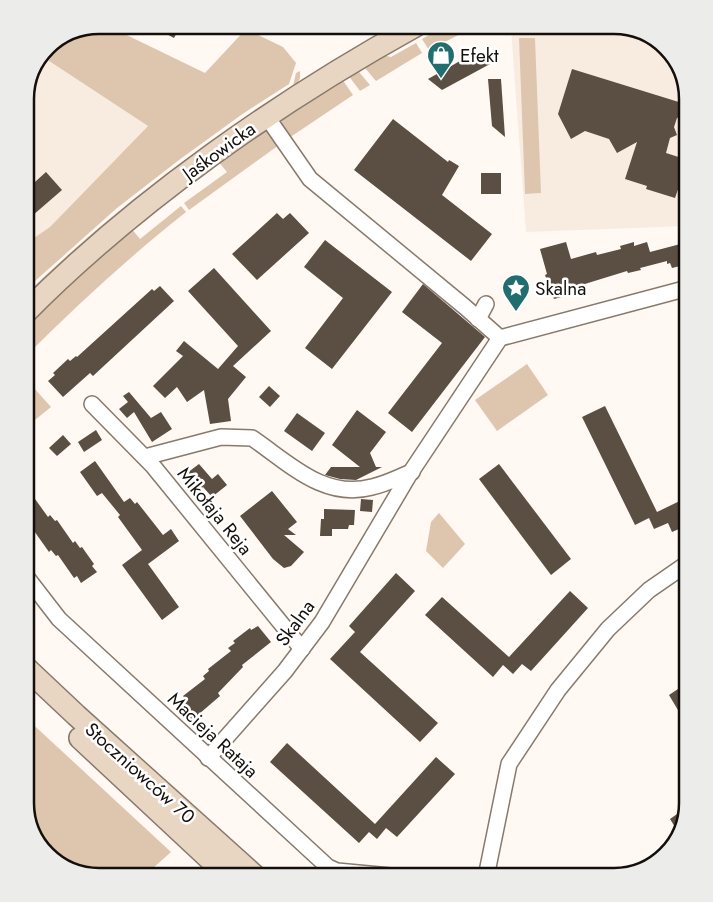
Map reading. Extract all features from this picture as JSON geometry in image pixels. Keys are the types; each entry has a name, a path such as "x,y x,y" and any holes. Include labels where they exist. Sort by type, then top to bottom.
{"street":[{"name":"Jaśkowicka","path":"34,304 81,260 179,180 268,117 402,34"},
{"path":"268,117 310,179 500,338 679,290"},
{"path":"478,319 486,304"},
{"name":"Skalna","path":"208,758 285,671 327,614 412,472 500,338"},
{"name":"Mikołaja Reja","path":"92,404 145,457 302,649"},
{"path":"145,457 221,437 238,437 252,438 319,484 339,489 355,490 372,487 412,472"},
{"path":"488,868 509,764 558,690 608,629 649,590 679,569"},
{"name":"Macieja Rataja","path":"34,587 58,619 330,868"},
{"name":"Stoczniowców 70","path":"34,675 246,868"},
{"name":"Stoczniowców 70","path":"34,695 220,868"}],"shaded area":[{"path":"98,34 125,34 205,73 241,34 256,34 283,47 296,63 289,84 241,115 117,208 34,282 34,238 50,227 148,126 47,59 66,42 78,37"},
{"path":"431,34 460,34 429,50 422,39"},
{"path":"511,34 619,34 635,37 647,42 668,62 679,90 679,226 526,232"},
{"path":"519,38 535,38 541,193 525,194"},
{"path":"416,43 422,53 376,81 365,68 365,65 382,55 391,57"},
{"path":"47,59 148,126 50,227 34,238 34,94 40,70"},
{"path":"356,70 370,85 360,91 348,75"},
{"path":"300,71 300,78 296,87 34,294 34,287 120,210 187,158 293,86 296,73"},
{"path":"342,79 353,95 289,138 281,127 282,118"},
{"path":"264,130 271,133 279,145 189,210 184,203 227,172 218,161"},
{"path":"181,206 186,212 103,282 34,348 34,315 131,228 140,239"},
{"path":"527,364 548,395 497,431 475,400"},
{"path":"34,388 51,407 34,421"},
{"path":"439,513 465,544 443,568 426,551 431,522"},
{"path":"34,725 171,852 153,868 90,868 66,860 56,852 40,832 35,816"}],"building":[{"path":"167,34 176,34 174,38"},
{"path":"476,52 490,64 442,90 428,79"},
{"path":"572,69 679,102 679,117 674,127 677,135 670,138 666,153 679,157 679,187 675,198 646,189 647,186 625,179 637,142 617,153 609,139 585,131 571,139 558,114"},
{"path":"488,79 501,79 505,137 492,126"},
{"path":"393,119 448,162 449,160 459,166 442,195 492,234 471,261 354,170"},
{"path":"46,172 62,190 34,214 34,183"},
{"path":"481,173 501,173 501,194 481,194"},
{"path":"277,213 283,219 290,213 309,233 257,280 232,254"},
{"path":"325,240 392,292 332,369 305,348 343,298 304,267"},
{"path":"566,242 571,259 596,252 597,255 621,249 620,246 634,242 634,246 647,242 650,252 679,244 679,266 672,268 670,263 667,264 667,261 640,268 641,270 628,273 627,271 575,287 577,293 554,299 545,275 547,274 540,249"},
{"path":"214,268 271,331 233,366 246,377 228,399 231,421 210,424 204,390 187,402 177,387 165,398 153,386 183,356 176,351 184,341 218,369 238,346 188,291"},
{"path":"423,284 485,337 412,432 388,413 442,343 402,312"},
{"path":"160,286 174,301 93,376 90,373 63,397 48,381 55,375 53,373 68,359 70,361 77,357 152,289 154,291"},
{"path":"269,386 280,396 270,407 259,397"},
{"path":"129,392 151,418 161,412 172,429 152,442 134,412 127,418 119,409 128,402 123,396"},
{"path":"605,406 657,512 679,501 679,529 672,532 668,523 654,529 649,518 635,525 582,417"},
{"path":"357,410 386,432 370,453 376,467 382,467 356,480 340,479 325,475 331,467 360,467 332,445"},
{"path":"297,413 325,433 312,451 284,431"},
{"path":"96,430 102,440 84,452 78,442"},
{"path":"63,435 71,444 57,456 49,448"},
{"path":"95,461 124,502 130,498 135,504 137,502 163,535 171,529 179,541 148,564 179,607 162,620 122,565 142,550 118,517 120,515 102,493 97,496 80,472"},
{"path":"199,464 212,479 218,474 227,485 212,497 203,487 196,492 183,476"},
{"path":"499,464 571,559 551,575 479,479"},
{"path":"272,491 297,522 288,529 296,535 284,535 304,552 291,566 284,568 273,559 240,516"},
{"path":"34,498 48,517 50,515 55,521 57,520 73,543 75,541 80,548 82,547 94,564 92,566 97,572 81,583 77,576 74,578 58,555 56,556 51,550 49,552 34,531"},
{"path":"361,499 373,500 372,512 360,511"},
{"path":"324,509 355,510 354,525 349,525 348,529 332,529 332,536 320,536 321,519 324,519"},
{"path":"396,573 415,591 360,652 438,723 420,742 330,659 355,632 349,626"},
{"path":"570,591 588,608 531,671 522,664 513,674 503,665 493,677 425,615 442,597 509,657"},
{"path":"258,626 271,642 242,665 243,667 218,693 220,696 192,720 179,703 185,698 183,696 205,679 203,676 209,671 208,669 231,651 228,648 235,643 233,641 250,628 251,630"},
{"path":"679,684 679,712 669,695 678,689"},
{"path":"287,743 375,824 436,757 455,774 397,837 386,828 377,839 369,832 359,843 270,762"},
{"path":"679,813 675,826 670,819"}],"place":[{"name":"Efekt","path":"441,79"},
{"name":"Skalna","path":"516,312"}]}
